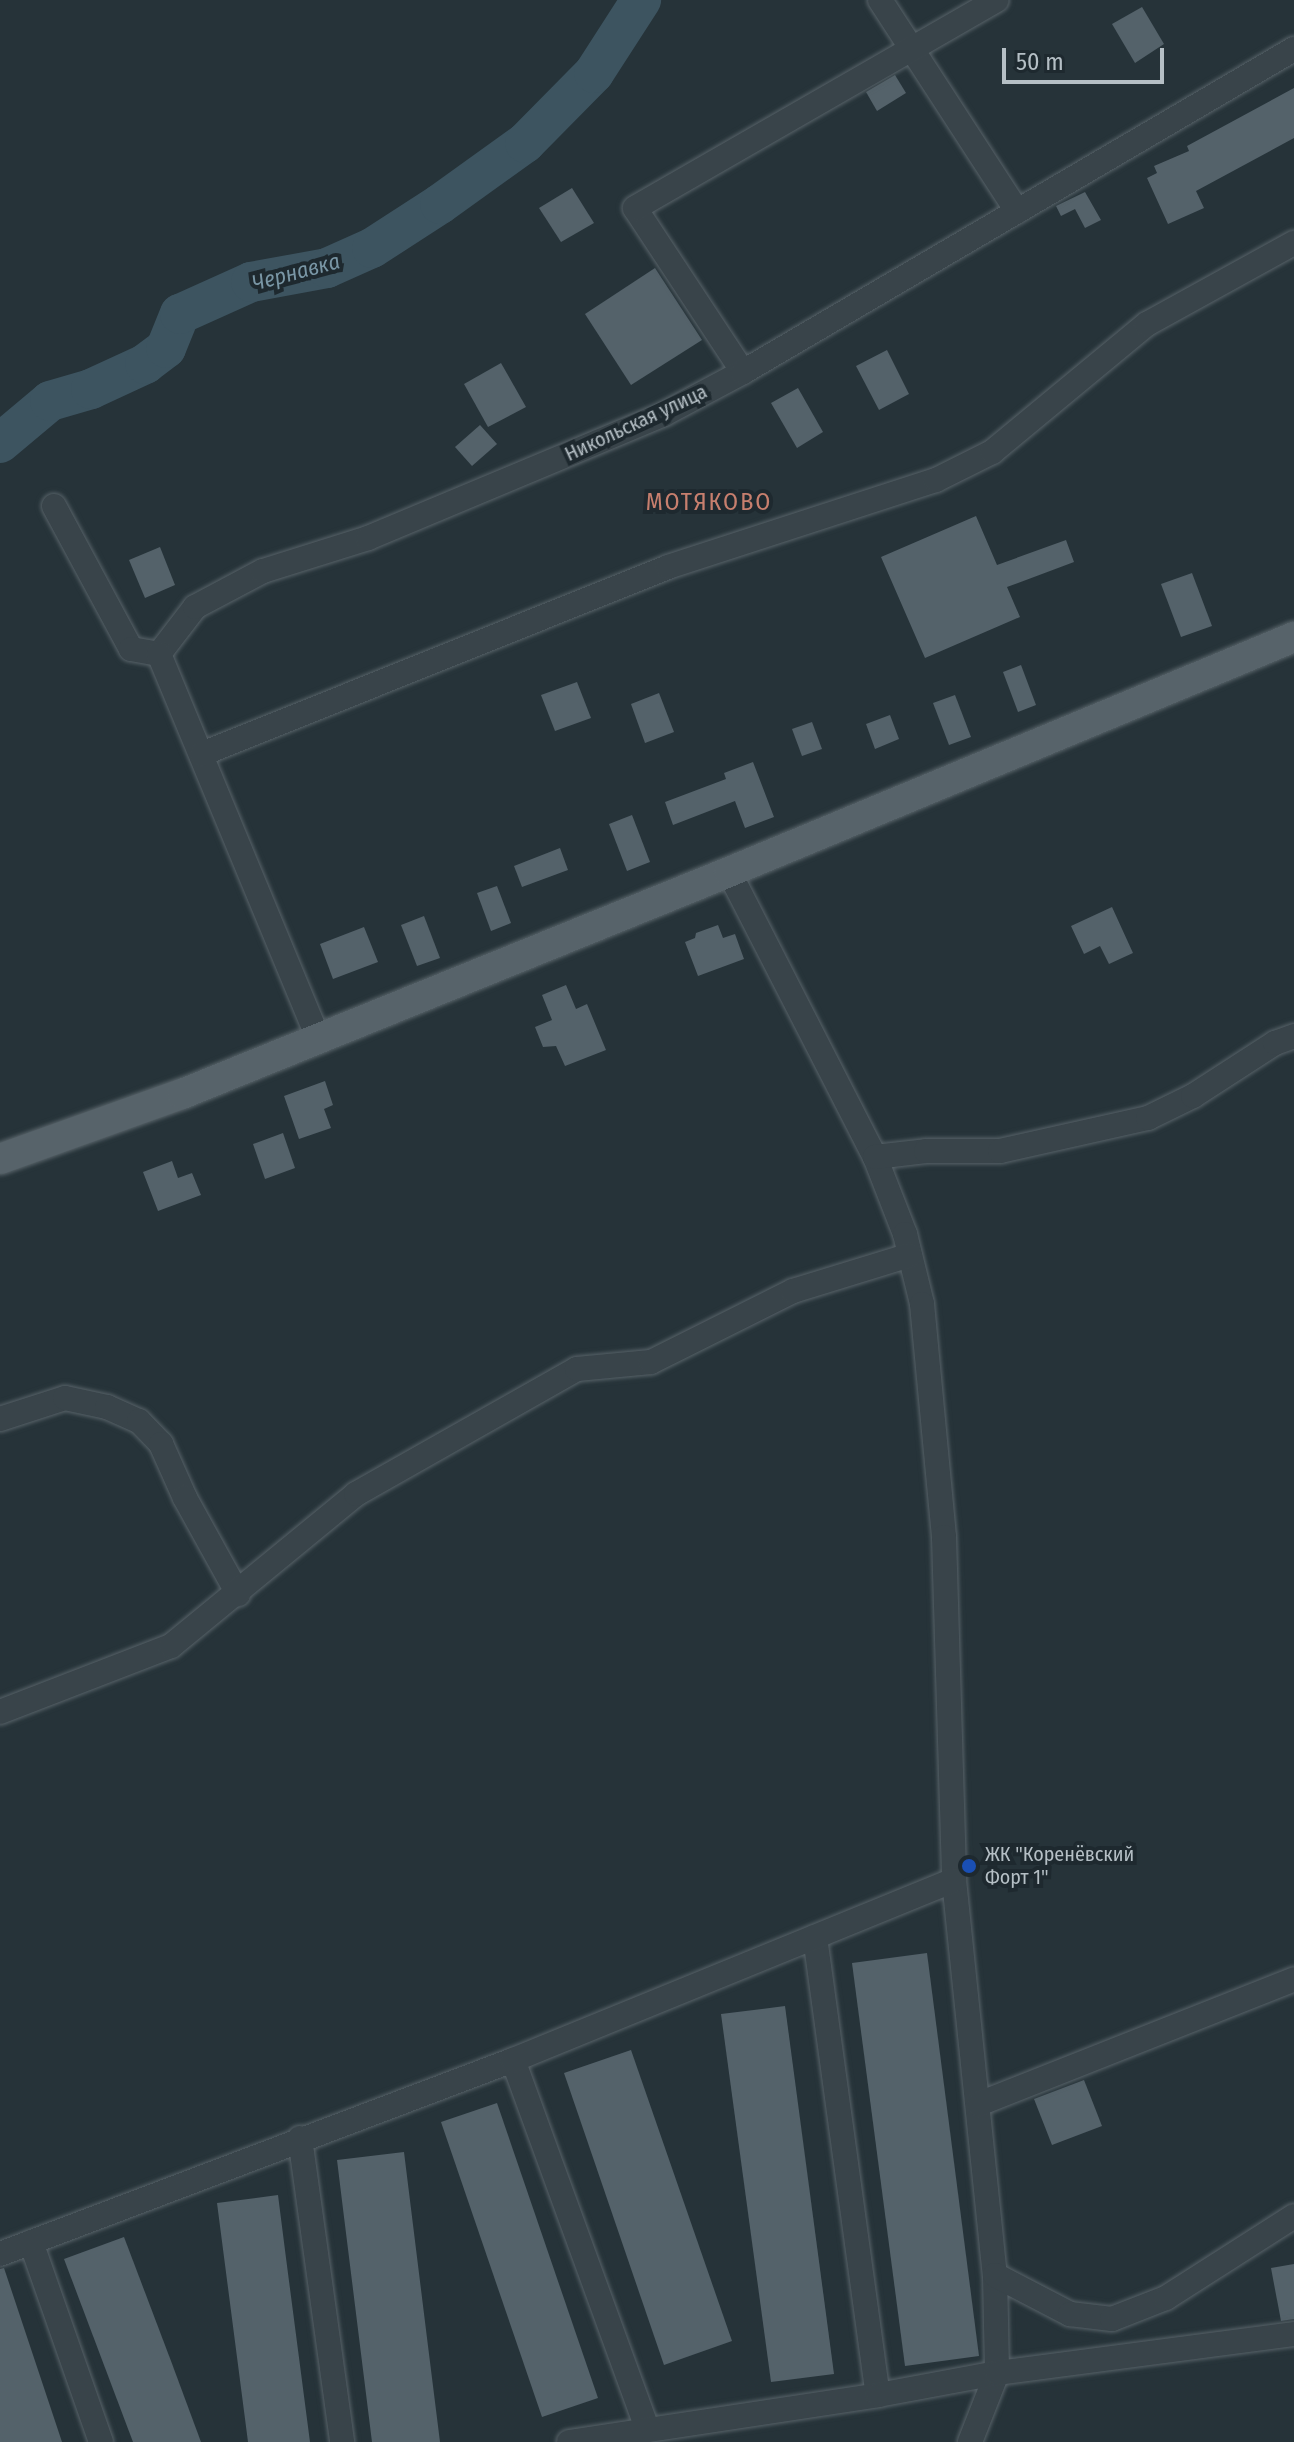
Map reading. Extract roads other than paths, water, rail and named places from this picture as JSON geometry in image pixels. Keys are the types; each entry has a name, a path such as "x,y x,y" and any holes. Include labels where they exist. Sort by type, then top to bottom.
{"main road":[{"path":"0,1159 108,1123 729,872 1294,637"}],"street":[{"path":"880,0 1017,211"},
{"path":"743,372 635,208 996,0"},
{"name":"Никольская улица","path":"159,654 195,607 263,571 368,538 664,414 743,372 1294,49"},
{"path":"202,754 668,567 936,480 992,452 1147,324 1294,243"},
{"path":"54,506 131,649 159,654 318,1037"},
{"path":"729,872 875,1157 910,1255 922,1304 944,1537 954,1880 995,2275 997,2373 970,2442"},
{"path":"875,1157 926,1151 1000,1151 1148,1118 1193,1096 1207,1072 1294,1036"},
{"path":"0,1712 171,1646 356,1494 577,1369 651,1362 793,1291 910,1255"},
{"path":"0,1419 65,1398 107,1407 139,1421 161,1444 185,1498 238,1594"},
{"path":"0,2254 513,2060 954,1880"},
{"path":"815,1937 878,2395"},
{"path":"979,2104 1294,1979"},
{"path":"513,2060 647,2428"},
{"path":"300,2138 342,2442"},
{"path":"995,2275 1070,2314 1112,2319 1166,2298 1294,2216"},
{"path":"31,2242 101,2442"},
{"path":"569,2442 878,2395 997,2373 1294,2334"}],"waterway":[{"name":"Чернавка","path":"0,443 50,401 91,389 145,364 166,348 180,314 251,282 327,268 372,248 440,204 525,143 594,73 641,0"}],"place":[{"name":"ЖК \"Коренёвский Форт 1\"","path":"969,1866"}],"district":[{"name":"МОТЯКОВО","path":"709,503"}]}
